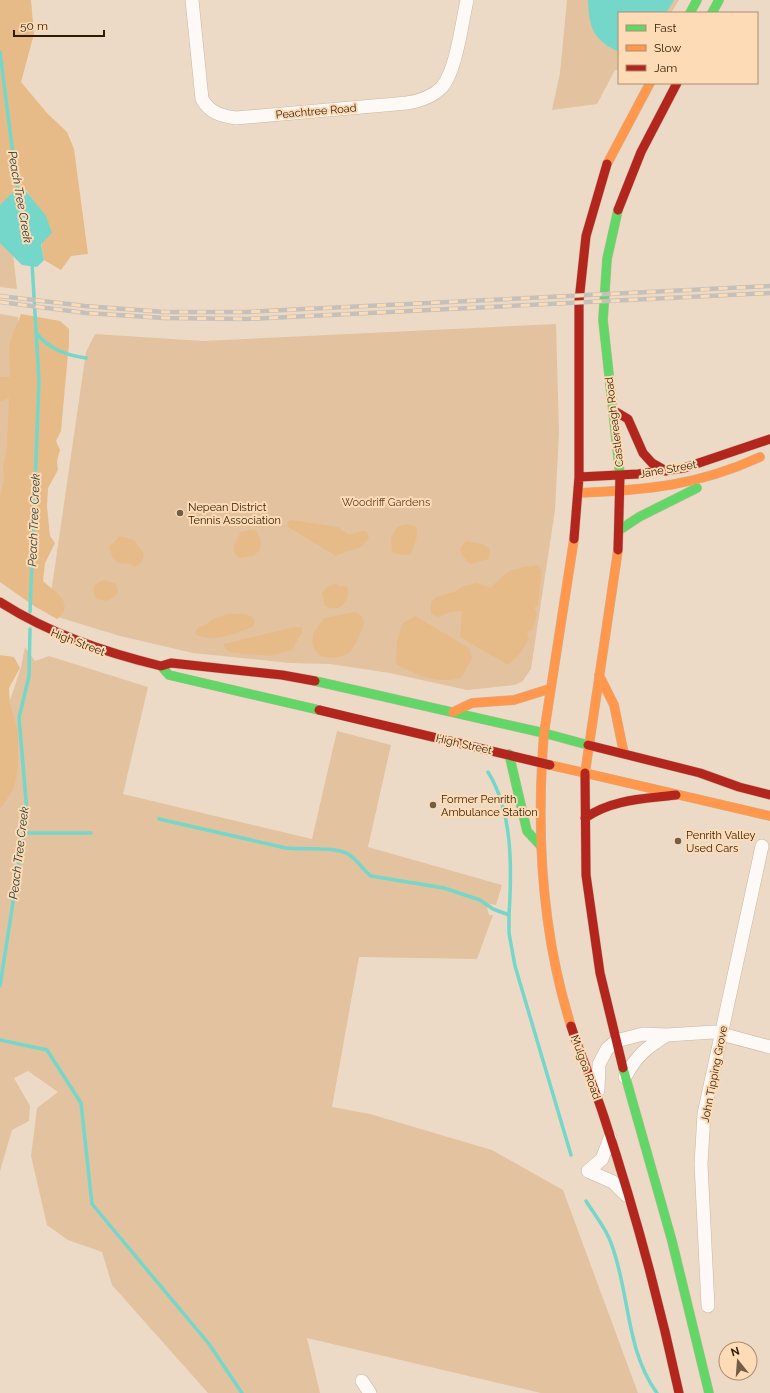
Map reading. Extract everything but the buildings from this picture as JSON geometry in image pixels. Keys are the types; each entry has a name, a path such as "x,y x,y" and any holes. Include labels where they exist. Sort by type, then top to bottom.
{"main road":[{"path":"691,12 697,0"},
{"path":"713,12 719,0"},
{"path":"544,732 549,689 574,537 578,493 579,301 586,236 609,159 649,84"},
{"name":"Castlereagh Road","path":"585,773 599,675 613,595 621,529 620,475 603,320 603,299 608,254 619,207 631,174 676,84"},
{"path":"613,410 628,419 643,453 652,463 666,471"},
{"name":"Jane Street","path":"578,477 666,471 701,463 770,439"},
{"name":"Jane Street","path":"578,493 621,492 665,487 720,474 770,453"},
{"path":"621,529 633,518 684,496 720,474"},
{"name":"High Street","path":"0,602 42,628 97,650 161,666 171,663 288,676 317,681 452,713 544,732 588,745 700,773 770,796"},
{"name":"High Street","path":"161,666 170,675 770,816"},
{"path":"599,675 614,705 624,754"},
{"path":"452,713 472,704 514,700 549,689"},
{"name":"Mulgoa Road","path":"544,732 541,762 540,846 547,915 558,979 572,1031 598,1101 630,1199 654,1285 679,1393"},
{"path":"508,754 527,831 540,846"},
{"path":"585,773 585,861 590,909 600,973 625,1077 672,1241 709,1393"},
{"path":"585,818 594,810 605,805 676,795"}],"street":[{"name":"Peachtree Road","path":"192,0 202,99 207,108 214,112 236,118 407,103 432,95 441,89 451,70 467,0"},
{"name":"John Tipping Grove","path":"708,1306 701,1164 704,1114 762,846"},
{"path":"598,1101 599,1064 607,1049 616,1041 643,1034 667,1035 703,1031 721,1033 770,1047"},
{"path":"625,1077 633,1061 646,1048 667,1035"},
{"path":"610,1138 602,1159 588,1171 613,1182 630,1199"},
{"path":"362,1381 370,1393"}],"green space":[{"path":"567,0 679,0 672,12 618,12 618,70 615,70 597,104 552,110 560,73"},
{"path":"0,149 2,155 17,289 0,287"},
{"path":"0,314 18,317 10,574 0,570"},
{"name":"Woodriff Gardens","path":"556,324 559,433 555,510 531,669 522,682 514,685 467,690 390,673 330,664 290,663 193,653 120,636 48,614 86,352 95,334 203,341"},
{"path":"25,647 35,661 49,656 148,687 123,794 312,839 337,731 391,745 368,847 502,885 496,905 490,904 487,908 489,915 493,915 477,959 359,957 332,1107 370,1114 492,1150 563,1190 638,1393 541,1393 307,1338 320,1393 208,1393 112,1285 102,1252 68,1240 47,1225 31,1156 37,1108 58,1092 28,1071 14,1078 30,1106 29,1121 12,1130 0,1171 0,731 21,667"}],"shaded area":[{"path":"0,0 31,0 34,34 21,82 47,113 67,132 74,149 88,254 71,256 61,270 44,260 35,204 26,190 0,205"},
{"path":"21,314 60,321 69,329 61,431 56,441 60,450 57,461 58,470 48,488 47,506 50,536 55,543 45,563 43,581 62,598 64,603 65,608 57,619 34,606 0,582 0,498 4,479 3,469 7,445 9,398 0,402 0,373 1,377 10,377 9,344"},
{"path":"291,520 338,527 349,535 366,531 369,537 362,546 336,556 288,527 287,522"},
{"path":"406,524 417,527 417,536 411,554 402,555 392,552 391,538 397,527"},
{"path":"250,530 256,531 261,541 260,550 253,556 239,558 234,552 234,545 241,532"},
{"path":"120,536 134,540 144,554 142,562 135,567 130,564 117,563 112,556 109,547"},
{"path":"466,541 485,545 490,550 489,559 470,564 461,554 460,548"},
{"path":"538,565 542,571 538,605 534,608 537,614 532,630 527,632 529,639 521,652 508,665 460,637 462,611 450,612 438,617 431,613 431,603 436,597 454,592 464,586 476,583 491,588 497,581 512,570"},
{"path":"105,580 116,584 118,591 115,596 107,601 97,599 94,592 94,587 98,583"},
{"path":"336,583 338,586 347,586 348,597 343,605 330,608 325,606 322,593 326,588"},
{"path":"355,612 362,616 364,624 356,643 350,652 343,656 334,658 321,656 318,654 312,643 314,632 324,618"},
{"path":"228,614 243,614 253,617 255,622 252,627 216,638 202,637 195,634 197,628 206,625 211,620"},
{"path":"415,616 469,648 472,658 461,678 444,680 427,678 396,664 397,641 403,623"},
{"path":"295,627 302,627 302,632 292,650 270,656 229,652 224,646 224,644"},
{"path":"0,655 14,657 20,668 9,688 10,704 18,731 18,767 14,788 2,807 0,807"}],"water":[{"path":"588,0 674,0 667,12 618,12 618,51 603,43 598,38 591,26"},
{"path":"25,190 46,216 52,233 41,244 44,260 37,267 22,265 0,243 0,205 14,191"}],"waterway":[{"name":"Peach Tree Creek","path":"0,52 18,194"},
{"name":"Peach Tree Creek","path":"30,612 39,381 32,263"},
{"path":"37,334 47,344 58,350 71,355 86,358"},
{"name":"Peach Tree Creek","path":"0,986 27,812 19,718 29,676 30,629"},
{"path":"488,772 502,805 509,841 509,915"},
{"path":"159,819 286,848 326,849 342,852 351,856 371,876 444,888 480,900 493,909 509,915 509,933 515,966 571,1155"},
{"path":"24,833 91,833"},
{"path":"0,1040 47,1050 81,1103 92,1204 209,1344 242,1393"},
{"path":"586,1201 609,1237 622,1281 633,1339 639,1358 657,1393"}],"railway":[{"path":"0,296 85,306 164,312 246,312 770,286"},
{"path":"0,302 86,313 164,318 247,319 770,293"}],"traffic: fast":[{"path":"691,12 697,0"},
{"path":"713,12 719,0"},
{"path":"618,210 607,259 603,320 620,475"},
{"path":"621,529 639,517 697,488"},
{"path":"161,666 169,675 319,710"},
{"path":"315,681 544,733 588,745"},
{"path":"509,754 527,831 540,845"},
{"path":"623,1068 672,1241 709,1393"}],"traffic: slow":[{"path":"607,164 649,84"},
{"path":"578,493 671,485 715,474 737,467 760,457"},
{"path":"544,733 574,539"},
{"path":"550,765 585,773 618,550"},
{"path":"599,675 614,705 624,754"},
{"path":"453,712 472,703 514,700 549,689"},
{"path":"544,733 541,807 543,881 553,954 571,1026"},
{"path":"585,773 770,816"}],"traffic: jam":[{"path":"618,210 641,152 676,84"},
{"path":"579,477 579,301 586,236 607,164"},
{"path":"613,410 628,419 643,453 652,463 666,471"},
{"path":"574,539 579,477 638,474 684,468 770,439"},
{"path":"618,550 620,475"},
{"path":"0,602 38,624 78,641 119,655 161,666 171,663 282,675 315,681"},
{"path":"319,710 550,765"},
{"path":"588,745 700,773 739,787 770,795"},
{"path":"585,773 586,875 600,973 623,1068"},
{"path":"585,818 617,803 676,795"},
{"path":"571,1026 600,1105 626,1185 663,1323 679,1393"}],"place":[{"name":"Nepean District Tennis Association","path":"180,513"},
{"name":"Former Penrith Ambulance Station","path":"433,805"},
{"name":"Penrith Valley Used Cars","path":"678,841"}]}
